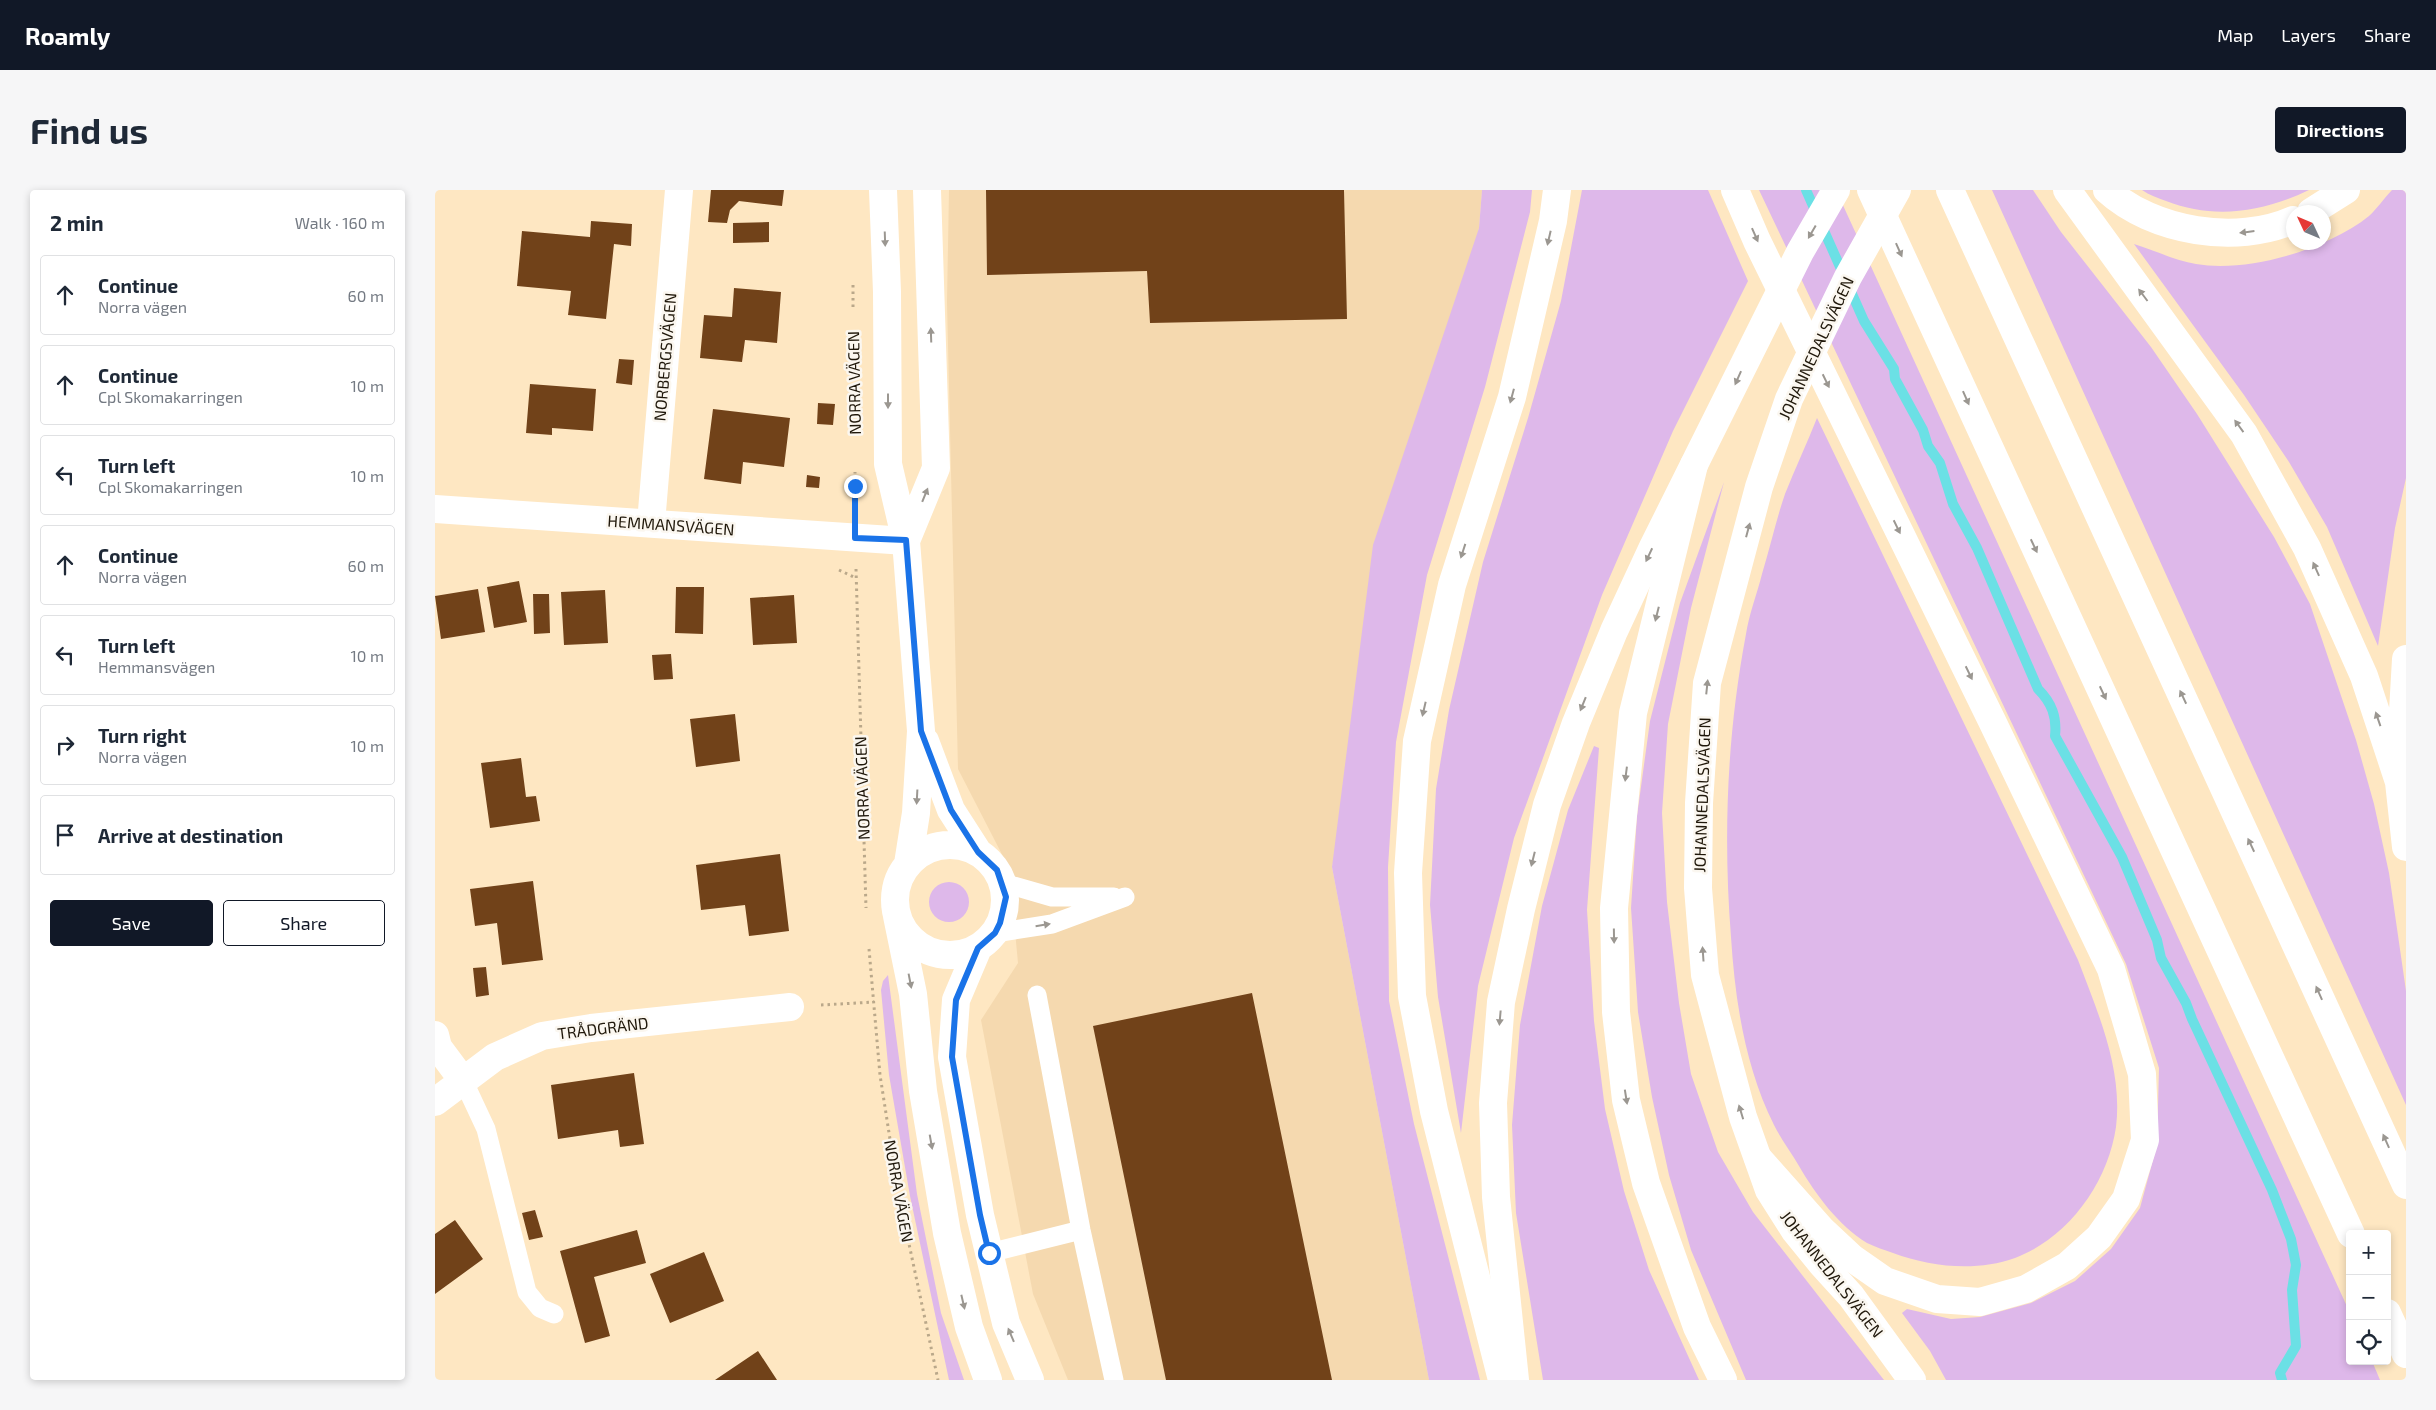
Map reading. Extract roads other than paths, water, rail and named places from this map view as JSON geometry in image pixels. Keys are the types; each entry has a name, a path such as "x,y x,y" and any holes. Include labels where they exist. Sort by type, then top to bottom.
{"main road":[{"name":"NORBERGSVÄGEN","path":"651,523 679,190"},
{"name":"NORRA VÄGEN","path":"883,190 887,292 888,464 906,540 921,731 916,813 908,864"},
{"name":"NORRA VÄGEN","path":"906,540 936,468 928,277 927,190"},
{"path":"1502,1380 1434,1111 1412,996 1407,873 1417,741 1452,586 1512,397 1553,222 1557,190"},
{"path":"1735,190 1757,241 2111,969 2142,1074 2145,1140 2126,1199 2099,1237 2067,1266 2026,1289 1980,1302 1937,1299 1885,1282 1852,1258 1822,1230 1758,1158"},
{"path":"1515,1380 1496,1188 1493,1103 1501,1002 1521,909 1547,805 1576,723 1637,580 1800,252 1836,190"},
{"path":"1871,190 2349,1230"},
{"name":"JOHANNEDALSVÄGEN","path":"1897,190 1848,277 1789,399 1759,487 1707,682 1699,804 1698,888 1705,975 1743,1117 1769,1190 1795,1231 1851,1296 1912,1380"},
{"path":"1950,190 2406,1185"},
{"path":"2067,190 2244,434 2307,548 2364,676 2399,782"},
{"path":"2107,190 2151,217 2190,229 2232,234 2273,229 2286,223"},
{"path":"2322,205 2346,190"},
{"path":"1695,465 1633,713 1614,908 1616,1012 1626,1100 1646,1183 1697,1327 1723,1380"},
{"name":"HEMMANSVÄGEN","path":"435,509 906,540"},
{"path":"2406,659 2399,782 2406,847"},
{"name":"NORRA VÄGEN","path":"921,731 951,810 978,852"},
{"path":"989,1380 969,1327 947,1233 923,1091 913,994 895,898 898,880 908,864 923,851 940,845 962,846 978,852 990,861 1003,882 1006,897 1004,913 987,940 956,1000 952,1057 980,1215 989,1253 1006,1323 1030,1380"},
{"path":"897,916 907,935 923,948 941,955 960,955 987,940"},
{"name":"TRÅDGRÄND","path":"435,1102 495,1057 542,1036 591,1028 790,1007"},
{"path":"435,1036 438,1047 464,1082"},
{"path":"2390,1320 2406,1354"}],"lane":[{"path":"987,940 1052,924 1125,897 1052,897 1003,882"},
{"path":"1037,995 1081,1230 1114,1380"},
{"path":"464,1082 486,1129 527,1292 540,1308 554,1314"},
{"path":"989,1253 1081,1230"}],"waterway":[{"path":"1806,190 1864,321 1894,369 1895,379 1923,430 1928,446 1940,463 1953,504 1977,548 2038,689 2053,711 2055,736 2122,857 2157,940 2161,958 2186,1003 2272,1190 2291,1239 2296,1265 2292,1290 2296,1346 2280,1373 2282,1380"}]}
